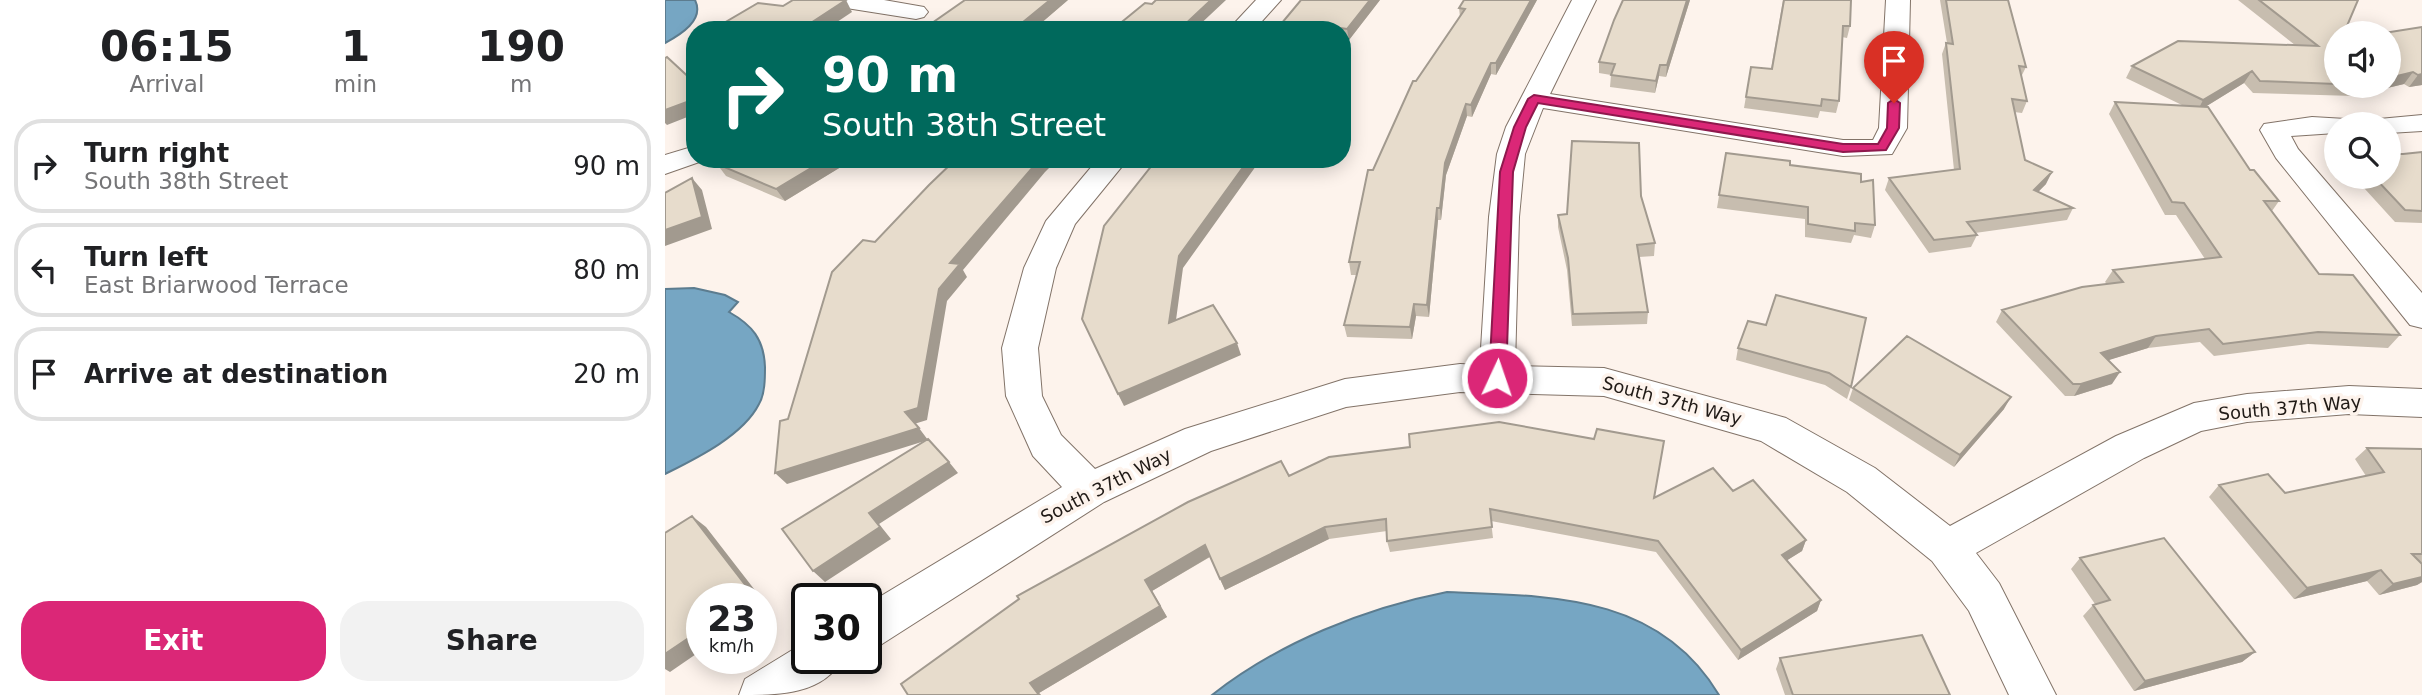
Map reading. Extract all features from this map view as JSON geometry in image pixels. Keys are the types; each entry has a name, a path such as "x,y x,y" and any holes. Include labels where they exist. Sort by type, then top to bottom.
{"street":[{"path":"840,0 925,6"},
{"path":"1249,21 1269,0"},
{"path":"1497,378 1507,172 1520,127 1584,0"},
{"path":"1534,99 1843,148 1882,148 1893,128 1898,0"},
{"path":"903,21 925,6"},
{"path":"2401,124 2422,123"},
{"path":"2324,125 2274,130 2286,152 2422,316"},
{"path":"665,165 686,157"},
{"path":"1090,490 1047,445 1024,396 1020,348 1040,268 1061,222 1106,168"},
{"name":"South 37th Way","path":"882,619 1090,490 1198,440 1346,393 1460,379 1604,382 1773,429 1861,480 1947,548 2130,447 2194,418 2247,408 2349,400 2422,403"},
{"path":"1947,548 1984,597 2033,695"},
{"path":"762,695 795,674"}],"water":[{"path":"665,0 695,0 697,14 694,20 686,21 686,28 665,43"},
{"path":"694,288 725,295 738,302 729,312 744,322 759,341 765,367 764,391 752,416 742,426 704,454 665,474 665,289"},
{"path":"1447,592 1563,600 1599,607 1634,619 1666,637 1694,662 1719,695 1212,695 1265,659 1323,630 1385,608"}],"building":[{"path":"793,0 846,0 814,21 727,21 758,3 783,6"},
{"path":"965,0 1050,0 1024,21 935,21"},
{"path":"1156,0 1211,0 1189,21 1123,21 1145,3 1152,4"},
{"path":"1301,0 1370,0 1351,24 1351,21 1284,21"},
{"path":"1464,0 1531,0 1496,63 1491,63 1471,105 1466,104 1445,163 1440,208 1437,208 1427,305 1414,304 1410,327 1344,325 1360,262 1349,262 1368,170 1373,170 1413,81 1416,81 1465,9 1459,8"},
{"path":"1623,0 1687,0 1667,65 1660,65 1656,81 1611,75 1615,64 1599,62"},
{"path":"1784,0 1851,0 1850,26 1843,26 1839,101 1822,99 1821,106 1746,97 1751,67 1772,69"},
{"path":"1946,0 2008,0 2026,67 2019,66 2027,101 2012,99 2025,160 2052,172 2034,190 2073,208 1967,222 1977,235 1934,240 1889,178 1960,169 1946,43 1953,44"},
{"path":"2259,0 2358,0 2349,21 2324,21 2324,84 2260,81 2252,71 2203,100 2132,66 2178,41 2318,46"},
{"path":"2422,27 2422,74 2413,72 2401,75 2401,30"},
{"path":"665,58 686,75 686,102 665,110"},
{"path":"2115,102 2208,107 2250,170 2254,170 2279,201 2264,201 2319,274 2353,275 2400,335 2318,332 2223,344 2209,329 2156,336 2101,353 2120,372 2073,384 2002,310 2082,287 2123,282 2113,270 2221,257 2184,203 2172,202"},
{"path":"1572,141 1639,143 1641,196 1655,243 1637,245 1648,312 1573,314 1568,258 1558,215 1567,214"},
{"path":"2422,152 2422,211 2405,210 2385,189 2401,189 2403,154"},
{"path":"1726,153 1861,174 1861,182 1873,180 1875,225 1855,223 1855,231 1808,224 1808,207 1719,195"},
{"path":"726,168 811,168 776,189"},
{"path":"947,168 1032,168 950,263 960,264 939,289 918,408 905,412 919,428 775,473 780,421 788,419 832,272 863,240 875,242"},
{"path":"1150,168 1243,168 1179,256 1169,323 1213,305 1237,343 1118,394 1082,319 1104,226"},
{"path":"692,178 702,217 665,230 665,193"},
{"path":"1776,295 1866,318 1851,387 1829,373 1738,348 1748,321 1766,325"},
{"path":"1907,336 2011,397 1960,455 1853,388"},
{"path":"1499,422 1594,439 1597,429 1664,441 1654,498 1713,468 1733,491 1753,480 1806,540 1782,555 1821,600 1741,650 1658,541 1490,509 1492,527 1387,541 1386,519 1325,527 1220,579 1205,545 1145,580 1160,606 1030,683 1039,695 908,695 901,684 1019,599 1017,596 1188,502 1281,461 1289,476 1329,457 1410,447 1409,434"},
{"path":"928,439 949,462 869,513 880,527 813,571 782,529"},
{"path":"2367,448 2422,449 2422,554 2412,554 2422,564 2422,577 2393,584 2381,570 2307,588 2219,485 2268,474 2285,493 2384,472"},
{"path":"692,516 744,583 686,583 686,640 665,654 665,533"},
{"path":"2164,538 2255,652 2145,681 2093,605 2110,600 2080,558"},
{"path":"1922,635 1950,695 1793,695 1780,658"}],"route":[{"path":"1497,378 1507,172 1520,127 1534,99 1843,148 1882,148 1893,128 1894,103"}]}
